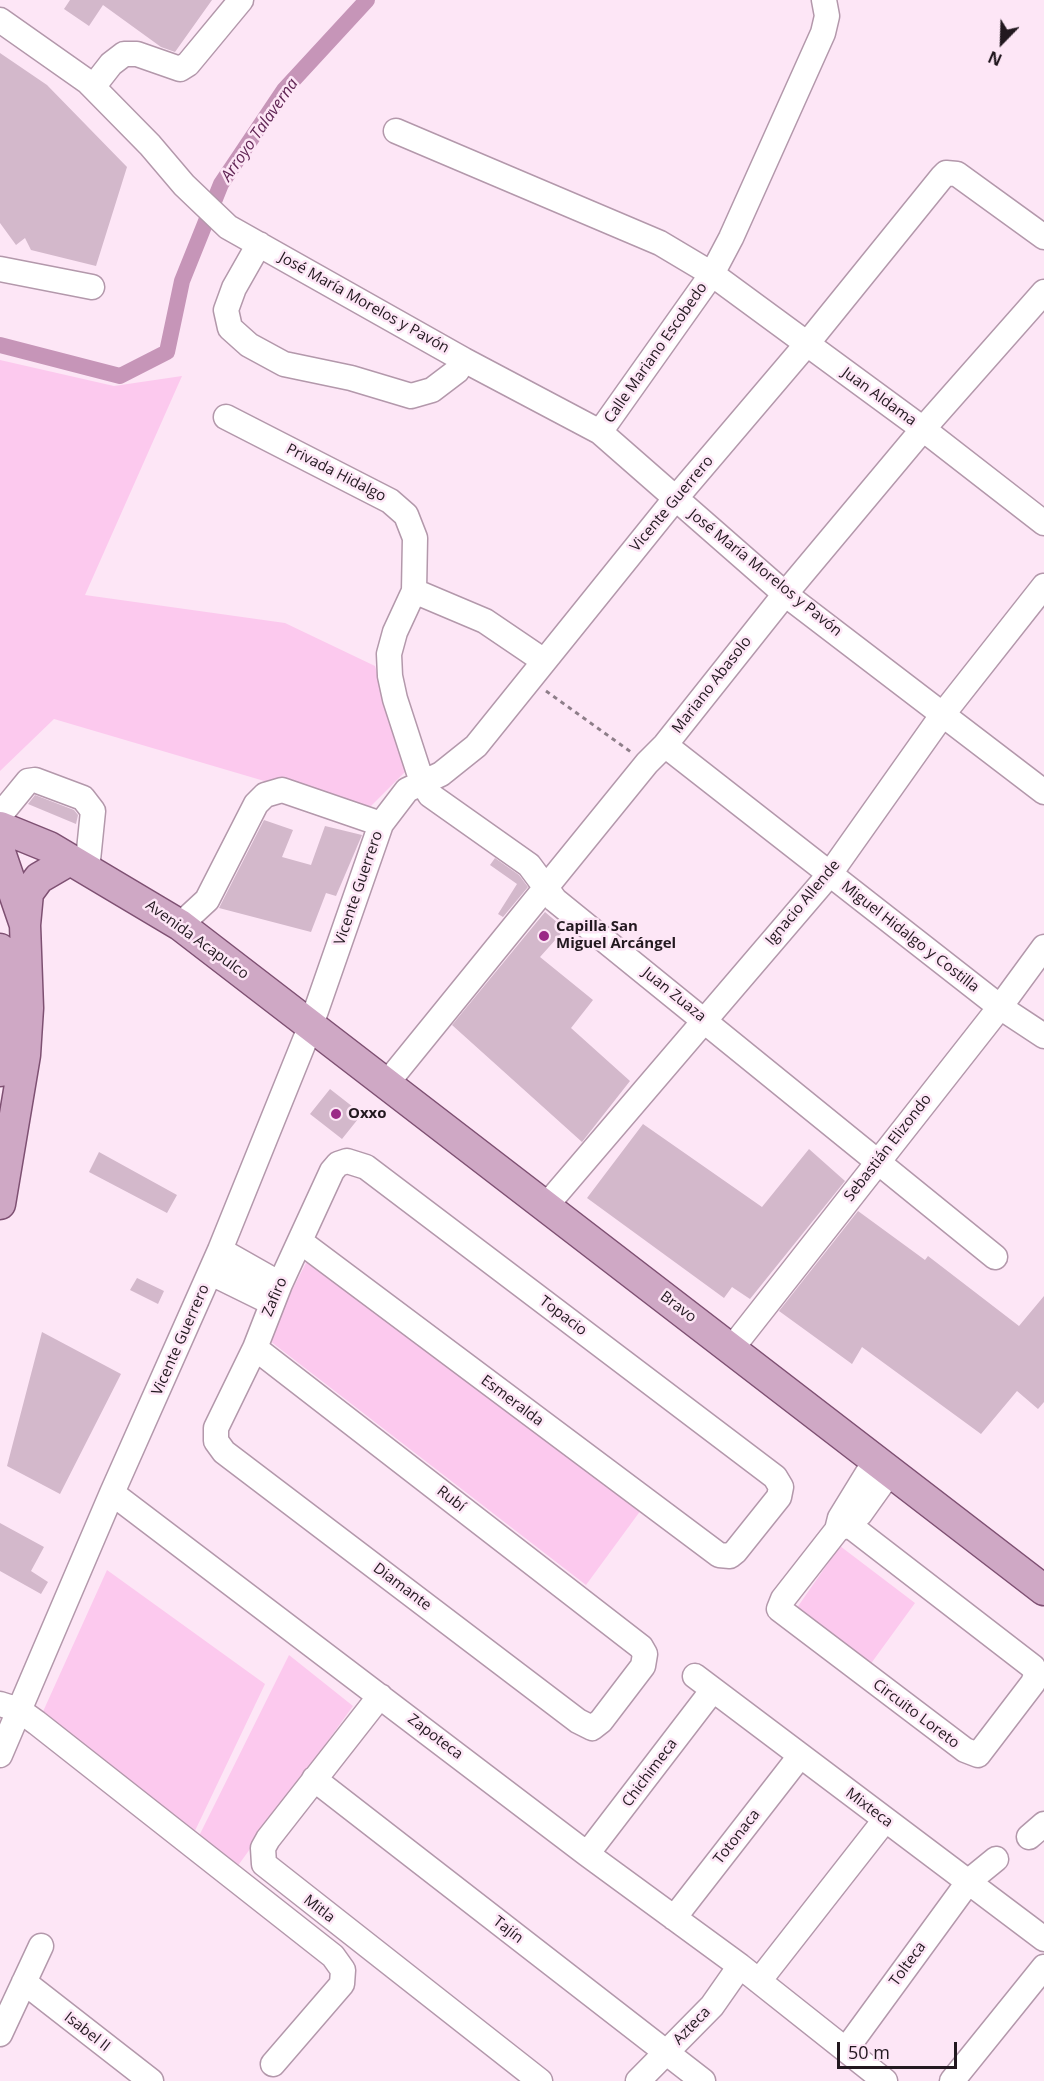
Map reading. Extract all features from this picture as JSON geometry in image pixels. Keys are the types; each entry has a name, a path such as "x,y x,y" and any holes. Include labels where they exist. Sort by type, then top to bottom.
{"main road":[{"path":"0,814 37,840"},
{"name":"Avenida Acapulco","path":"0,827 37,840 75,867"},
{"name":"Avenida Acapulco","path":"0,844 75,867 145,901 311,1025"},
{"path":"0,852 25,925"},
{"path":"0,1204 25,1055 28,1008 25,925 28,893 39,878 75,867"},
{"path":"0,951 6,1004 0,1071"},
{"name":"Bravo","path":"311,1025 1044,1590"}],"street":[{"path":"0,20 93,87 111,64 124,54 137,54 180,69 188,64 241,0"},
{"name":"Calle Mariano Escobedo","path":"600,432 712,274 754,190 823,33 827,16 824,0"},
{"name":"José María Morelos y Pavón","path":"93,87 143,137 184,185 228,227 464,360 600,432 785,594 1044,792"},
{"name":"Juan Aldama","path":"396,131 660,243 712,274 923,429 1044,524"},
{"name":"Vicente Guerrero","path":"0,1755 9,1707 112,1493 211,1273 311,1025 381,825 407,790 441,774 476,746 675,499 806,345 942,177 952,172 1044,237"},
{"path":"259,244 234,288 226,310 230,328 249,345 284,364 351,378 411,396 432,390 457,371 464,360"},
{"path":"0,269 92,287"},
{"name":"Mariano Abasolo","path":"387,1083 647,763 665,745 785,594 923,429 1044,292"},
{"name":"Privada Hidalgo","path":"226,417 400,507 406,515 415,538 414,591"},
{"name":"Ignacio Allende","path":"545,1207 829,875 944,714 1044,585"},
{"path":"422,782 394,699 389,654 395,632 414,591 485,621 537,671"},
{"name":"Miguel Hidalgo y Costilla","path":"665,745 1000,1007 1044,1036"},
{"path":"0,814 28,781 35,780 83,798 93,811 75,867"},
{"name":"Juan Zuaza","path":"422,782 430,795 529,865 555,900 995,1257"},
{"path":"180,925 207,900 256,804 265,795 282,790 381,825"},
{"name":"Sebastián Elizondo","path":"732,1348 1000,1007 1044,947"},
{"name":"Zafiro","path":"216,1441 216,1428 255,1348 276,1293 332,1171 338,1164 348,1161"},
{"name":"Topacio","path":"348,1161 366,1167 775,1477 781,1487 779,1497 735,1552 726,1557"},
{"name":"Esmeralda","path":"301,1242 712,1551 726,1557"},
{"path":"220,1250 276,1293"},
{"path":"211,1273 276,1293"},
{"name":"Rubí","path":"255,1348 641,1647 645,1660 640,1670 601,1722 592,1728"},
{"name":"Diamante","path":"216,1441 224,1452 578,1721 592,1728"},
{"path":"842,1524 883,1466"},
{"name":"Zapoteca","path":"112,1493 587,1854 740,1966 847,2048 885,2081"},
{"name":"Circuito Loreto","path":"842,1524 1018,1654 1035,1670 1033,1683 978,1755 965,1750 780,1612 779,1606 783,1599 842,1524"},
{"name":"Mixteca","path":"703,1683 1044,1939"},
{"name":"Chichimeca","path":"587,1854 703,1683"},
{"name":"Mitla","path":"380,1696 268,1839 262,1856 264,1864 540,2081"},
{"path":"9,1707 333,1956 343,1970 342,1984 273,2064"},
{"name":"Totonaca","path":"674,1918 800,1756"},
{"name":"Tajín","path":"314,1779 703,2081"},
{"path":"759,1981 885,1820"},
{"name":"Tolteca","path":"847,2048 969,1881 996,1859"},
{"path":"0,2034 41,1946"},
{"name":"Azteca","path":"638,2081 712,2006 740,1966"},
{"path":"952,2081 1044,1967"},
{"name":"Isabel II","path":"24,1982 151,2081"}],"path":[{"path":"537,671 647,763"}],"shaded area":[{"path":"0,360 114,386 182,376 85,595 285,623 375,666 407,770 366,811 54,719 0,771"},
{"path":"308,1259 641,1510 586,1585 270,1341 269,1335"},
{"path":"840,1546 915,1603 867,1669 794,1612"},
{"path":"107,1570 265,1684 193,1835 41,1716"},
{"path":"289,1655 353,1706 237,1867 198,1838"}],"building":[{"path":"70,0 212,0 175,52 161,47 103,5 89,26 64,9"},
{"path":"0,53 47,85 127,167 96,266 31,250 25,238 16,245 0,223"},
{"path":"35,795 74,810 78,815 76,824 28,804"},
{"path":"264,820 293,830 282,857 311,865 325,826 362,835 336,896 326,893 311,932 219,908"},
{"path":"495,858 519,875 528,887 503,917 498,914 517,884 490,865"},
{"path":"545,912 565,929 540,957 593,1000 571,1028 630,1081 582,1142 452,1025"},
{"name":"Oxxo","path":"330,1089 362,1114 342,1139 310,1114"},
{"path":"643,1124 762,1207 809,1149 845,1181 750,1299 732,1287 724,1298 587,1198"},
{"path":"99,1152 177,1195 167,1213 89,1172"},
{"path":"858,1211 925,1260 928,1256 1019,1326 1044,1296 1044,1402 1038,1409 1017,1391 981,1434 862,1347 852,1364 779,1311"},
{"path":"137,1278 164,1291 158,1304 130,1290"},
{"path":"42,1332 121,1374 60,1494 7,1466"},
{"path":"0,1523 44,1547 31,1571 48,1582 41,1594 0,1571"}],"waterway":[{"name":"Arroyo Talaverna","path":"0,345 120,376 167,352 182,281 221,184 284,90 367,0"}],"place":[{"name":"Capilla San Miguel Arcángel","path":"544,936"},
{"name":"Oxxo","path":"336,1114"}]}
